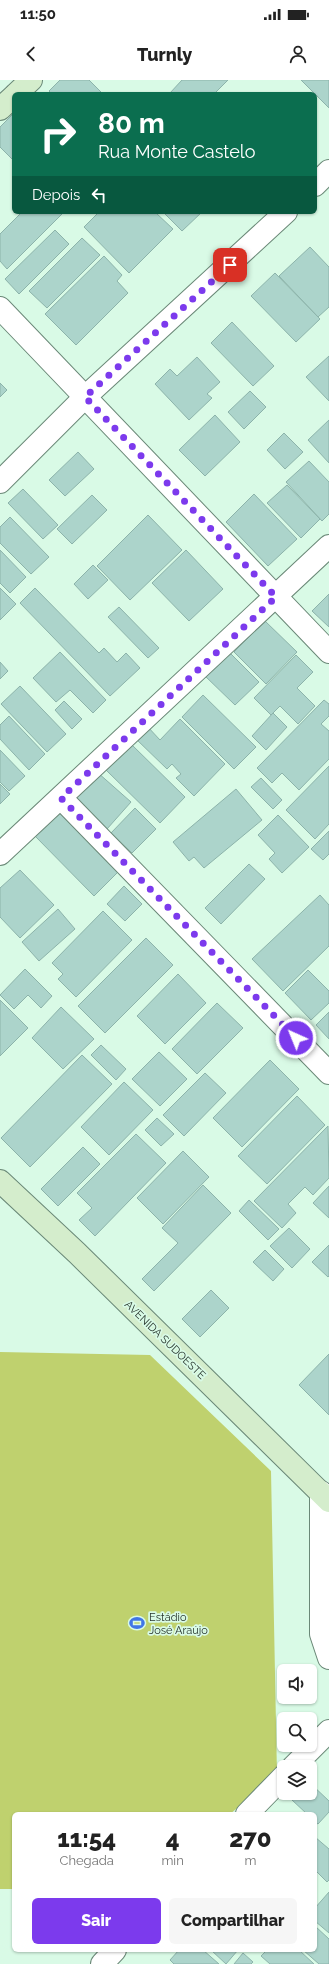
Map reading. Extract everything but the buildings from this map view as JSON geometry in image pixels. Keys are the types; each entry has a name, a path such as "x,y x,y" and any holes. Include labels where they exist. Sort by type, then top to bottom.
{"street":[{"path":"18,92 31,80"},
{"path":"0,109 12,98"},
{"path":"317,183 329,171"},
{"path":"0,482 85,397 284,214"},
{"path":"0,308 329,652"},
{"path":"0,854 329,546"},
{"path":"61,798 329,1073"},
{"name":"AVENIDA SUDOESTE","path":"0,1180 77,1253 325,1496"},
{"path":"325,1496 321,1634 329,1658"},
{"path":"300,1760 329,1731"},
{"path":"249,1812 277,1783"},
{"path":"102,1964 113,1952"}],"green space":[{"name":"Estádio José Araújo","path":"0,1352 150,1355 271,1471 277,1775 232,1812 12,1812 12,1889 0,1889"}],"place":[{"name":"Estádio José Araújo","path":"137,1623"}],"route":[{"path":"230,265 85,397 276,597 61,798 296,1038"}]}
